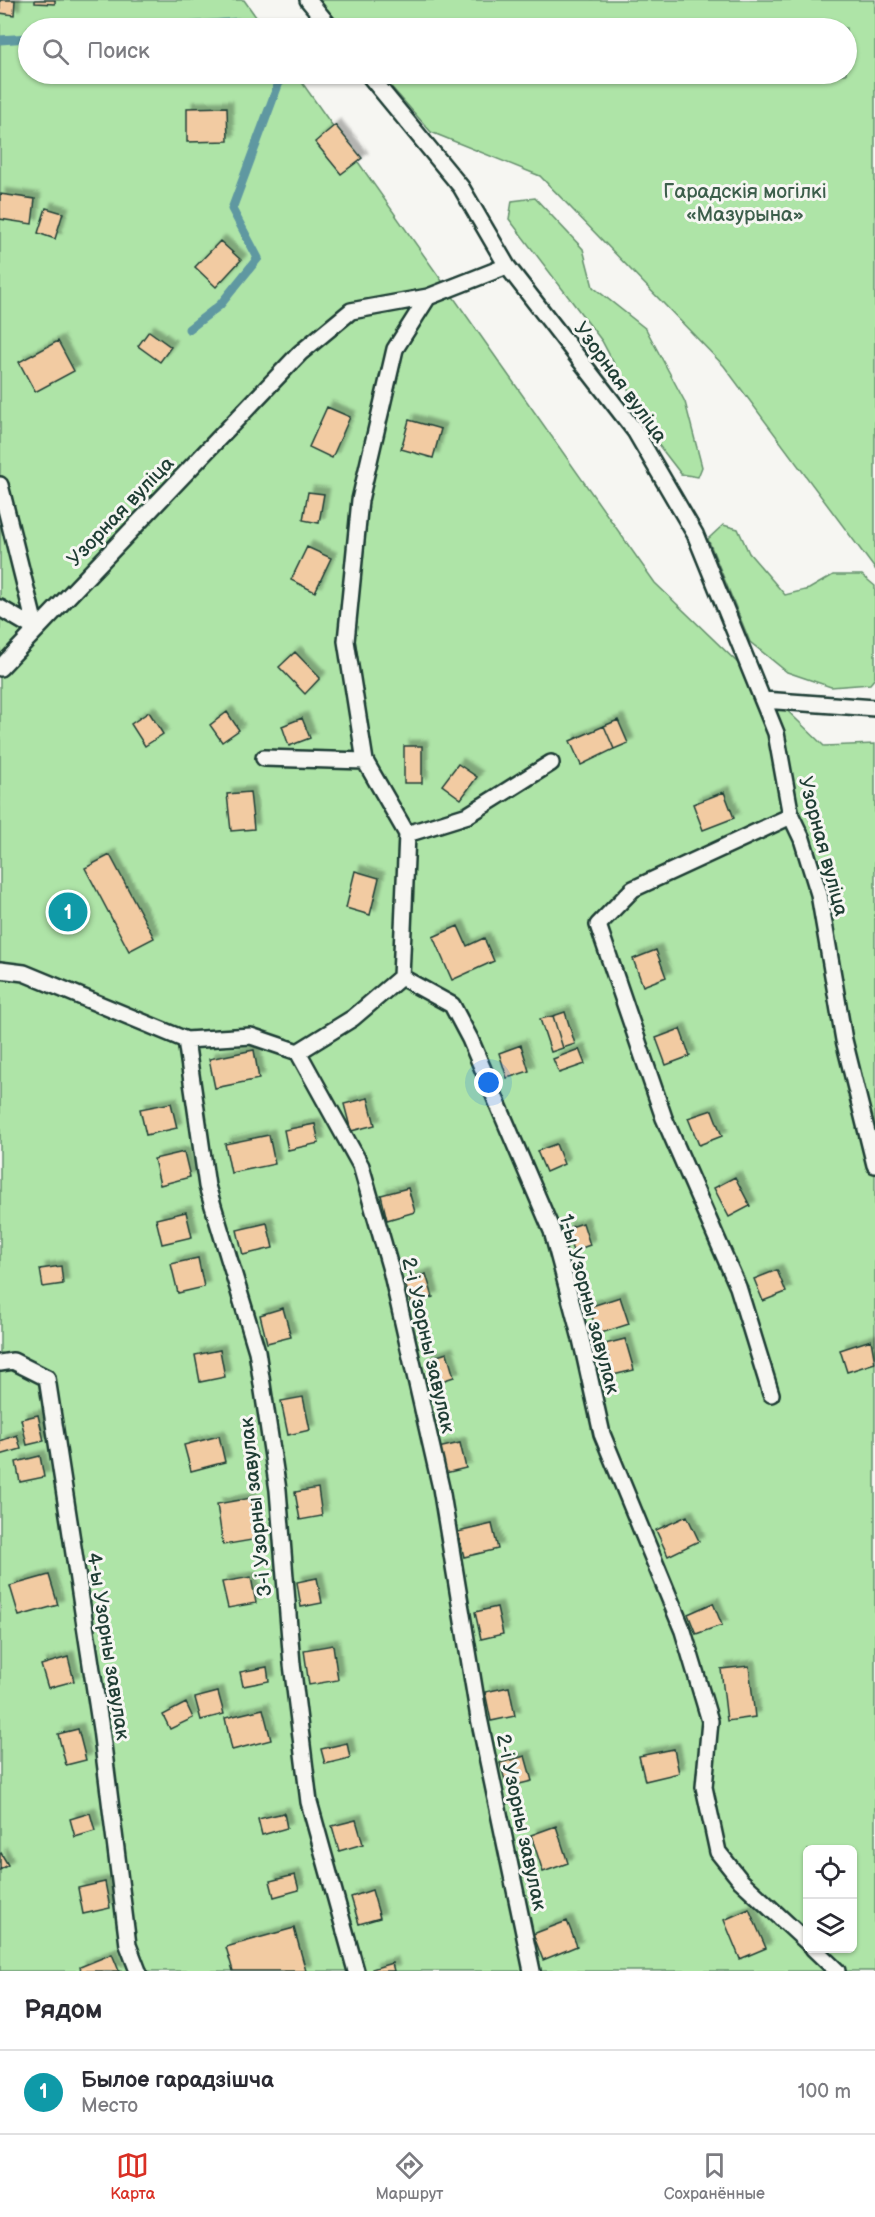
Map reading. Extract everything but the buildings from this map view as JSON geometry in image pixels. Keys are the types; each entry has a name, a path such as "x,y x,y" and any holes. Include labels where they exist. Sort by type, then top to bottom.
{"lane":[{"path":"308,0 323,18"},
{"path":"376,84 461,187 507,266"},
{"name":"Узорная вуліца","path":"0,668 300,353 351,311 428,297 507,266 635,430 695,534 763,700 776,733 791,816 802,840 819,894 844,1040 875,1165"},
{"path":"0,970 24,973 186,1040 251,1036 298,1053 353,1018 401,977 406,834 365,761 346,641 360,500 395,349 428,297"},
{"path":"0,485 36,629"},
{"path":"0,608 36,629"},
{"path":"763,700 875,708"},
{"path":"264,758 365,761"},
{"path":"406,834 468,815 551,763"},
{"path":"771,1394 738,1287 664,1118 598,925 633,889 791,816"},
{"name":"1-ы Узорны завулак","path":"401,977 452,1005 470,1039 552,1231 581,1339 603,1434 683,1631 711,1721 704,1787 718,1852 741,1881 803,1939"},
{"name":"3-і Узорны завулак","path":"186,1040 207,1186 258,1362 278,1490 292,1664 309,1802 356,1971"},
{"name":"2-і Узорны завулак","path":"298,1053 361,1166 391,1270 441,1488 479,1718 532,1971"},
{"name":"4-ы Узорны завулак","path":"0,1363 13,1361 47,1378 101,1729 128,1945 138,1971"},
{"path":"818,1953 837,1971"}],"green space":[{"path":"0,0 244,0 257,18 18,18 18,84 303,84 655,583 824,746 875,744 875,1971 0,1971"},
{"name":"Гарадскія могілкі «Мазурына»","path":"315,0 875,0 875,569 724,366 540,176 431,132 389,84 857,84 857,18 331,18"},
{"path":"535,198 583,249 593,287 646,329 685,402 702,467 698,477 681,474 654,439 602,341 509,219 512,201"},
{"path":"723,525 738,529 749,553 785,595 809,589 833,575 862,575 875,586 875,678 870,684 831,687 787,672 750,642 708,539"}],"waterway":[{"path":"0,40 18,39"},
{"path":"189,329 220,305 258,258 232,209 278,84"}],"place":[{"name":"Былое гарадзішча","path":"68,912"}]}
